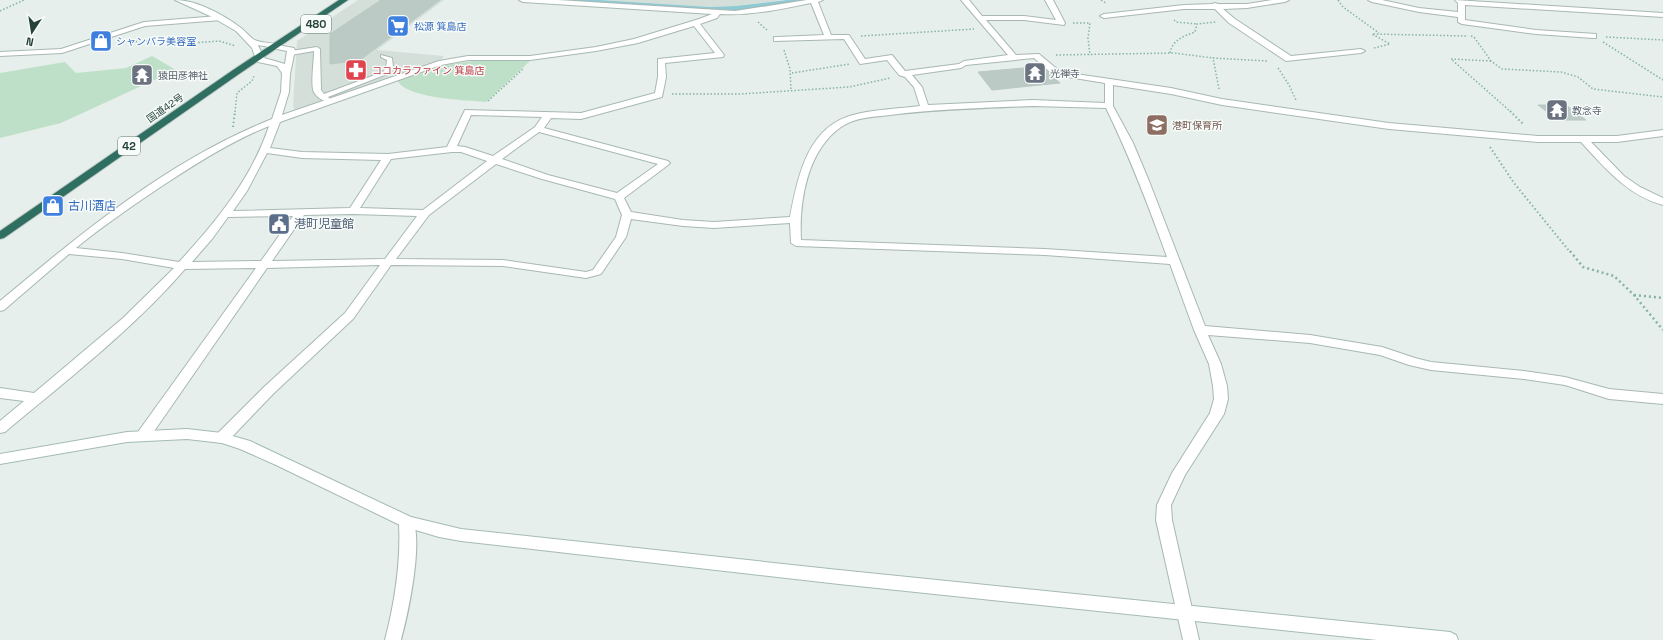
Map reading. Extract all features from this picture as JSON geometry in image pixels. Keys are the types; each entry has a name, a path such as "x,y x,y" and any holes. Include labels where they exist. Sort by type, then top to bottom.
{"highway":[{"name":"480","path":"335,0 278,39 278,45 294,40 351,0"},
{"name":"国道42号","path":"0,236 236,72 259,54 278,45 344,0"}],"street":[{"path":"0,428 143,305 182,266 226,214 238,197 265,150 285,90 286,73 291,53 290,49 278,45 252,41 218,18 179,0"},
{"path":"523,0 718,12 756,11 816,0 828,37"},
{"path":"965,0 1014,56"},
{"path":"1049,0 1061,23"},
{"path":"1211,0 1217,8 1232,21 1289,59 1361,51"},
{"path":"1104,16 1184,7 1217,8 1248,6 1285,0"},
{"path":"1372,0 1543,33 1593,36"},
{"path":"1461,18 1460,1 1663,15"},
{"path":"0,307 87,234 132,201 201,156 234,138 325,99 452,60 474,57 530,58 619,45 708,19 718,12"},
{"path":"980,18 1019,17 1061,23"},
{"path":"0,54 62,50 144,24 218,18"},
{"path":"452,149 452,145 468,112 581,116 659,95 662,77 661,61 720,55 696,23"},
{"path":"777,39 846,37 862,62 889,57 902,73 908,74 960,66 964,63 1014,56 1036,56 1058,73 1222,102 1389,126 1538,139 1617,139 1663,133"},
{"path":"252,41 264,61 280,65 285,69 286,73"},
{"path":"908,74 918,87 925,108"},
{"path":"1109,81 1110,106 1144,181 1173,261 1215,364 1220,386 1221,399 1217,414 1179,472 1164,505 1164,520 1191,640"},
{"path":"1110,106 1032,103 925,108 855,117 843,120 822,136 812,152 801,185 795,220 796,243 1045,252 1173,261"},
{"path":"222,438 269,390 349,316 425,213 538,129 549,114"},
{"path":"538,129 665,163 619,196"},
{"path":"1584,140 1621,178 1636,189 1663,202"},
{"path":"265,150 302,155 388,157 462,149 493,161 545,177 619,196"},
{"path":"353,211 388,157"},
{"path":"68,251 122,256 182,266 388,262 503,263 586,274 597,272 620,237 627,215 619,196"},
{"path":"226,214 353,211 425,213"},
{"path":"143,436 301,212"},
{"path":"627,215 683,223 714,225 795,220"},
{"path":"0,317 29,283"},
{"path":"1200,330 1310,339 1382,351 1413,362 1431,366 1538,377 1565,381 1609,394 1663,399"},
{"path":"0,393 36,398"},
{"path":"0,459 99,441 143,436 187,434 222,438 245,445 281,460 407,522 439,531 461,535 839,577 1450,640"},
{"path":"393,640 404,596 408,538 407,522"}],"lane":[{"path":"291,53 317,49 317,91 325,99 385,73 390,67 390,59 383,56"}],"path":[{"path":"0,11 24,0"},
{"path":"1338,0 1343,7 1379,33"},
{"path":"1461,18 1468,36"},
{"path":"1170,54 1170,49 1173,44 1195,32 1197,24 1232,21"},
{"path":"1061,23 1090,23 1088,38 1090,55"},
{"path":"846,37 989,28"},
{"path":"1361,51 1390,44 1372,34 1379,33 1468,36 1474,37 1491,61 1502,69 1561,72 1578,77 1593,89 1663,97"},
{"path":"1593,36 1663,40"},
{"path":"1593,36 1663,80"},
{"path":"131,42 157,40 219,42 259,54"},
{"path":"1036,56 1170,54 1273,61 1289,59"},
{"path":"473,112 499,92 528,64 530,58"},
{"path":"1213,58 1222,102"},
{"path":"1491,61 1451,59 1464,72 1483,86 1538,139"},
{"path":"1273,61 1289,85 1302,113"},
{"path":"792,73 828,69 862,62"},
{"path":"234,138 233,117 238,93 252,81 254,75 236,72"},
{"path":"659,95 697,93 740,94 849,87 908,74"},
{"path":"1482,134 1514,183 1583,267 1614,276 1634,295 1663,330"},
{"path":"1634,295 1663,298"}],"shaded area":[{"name":"松源 箕島店","path":"358,0 444,0 377,50 444,56 439,63 296,112 293,107 297,41"},
{"path":"599,0 784,0 736,6 710,7"}],"green space":[{"path":"152,56 176,70 61,123 0,138 0,73 65,62 76,73 126,68"},
{"path":"473,61 530,61 486,102 424,95 403,86 397,80 445,65"}],"water":[{"path":"542,0 599,0 710,7 736,6 787,0 805,0 754,10 712,10"}],"building":[{"path":"381,0 440,0 360,60 330,64 330,34"},
{"path":"1035,67 1043,68 1060,83 992,90 978,72"},
{"path":"1538,105 1566,105 1586,120 1558,120"}],"place":[{"name":"松源 箕島店","path":"398,26"},
{"name":"シャンパラ美容室","path":"101,41"},
{"name":"ココカラファイン 箕島店","path":"356,70"},
{"name":"光禅寺","path":"1035,73"},
{"name":"猿田彦神社","path":"142,75"},
{"name":"教念寺","path":"1557,110"},
{"name":"港町保育所","path":"1157,125"},
{"name":"古川酒店","path":"53,206"},
{"name":"港町児童館","path":"279,224"}]}
